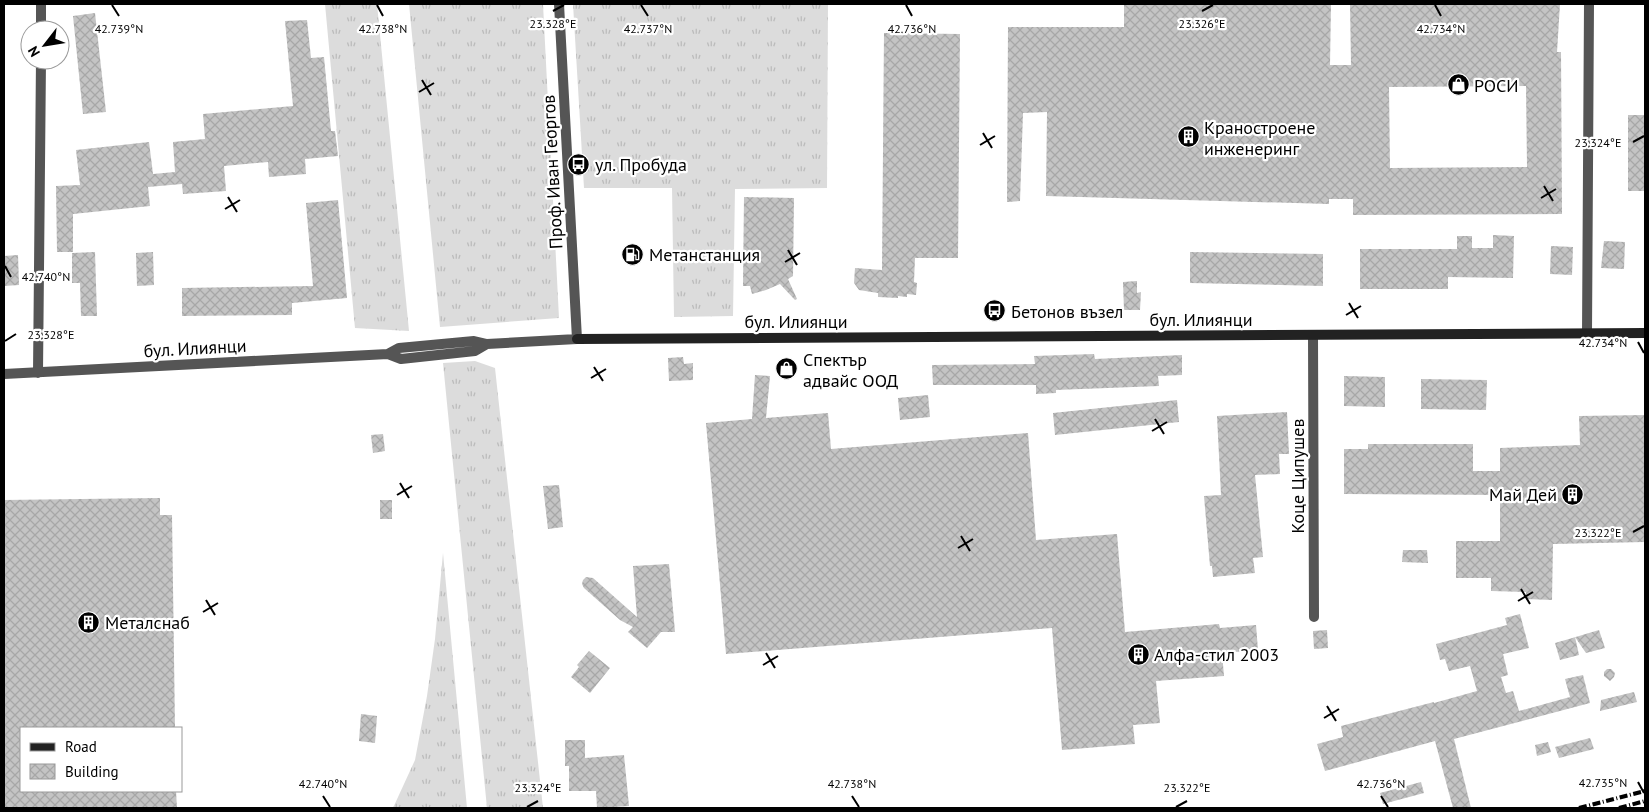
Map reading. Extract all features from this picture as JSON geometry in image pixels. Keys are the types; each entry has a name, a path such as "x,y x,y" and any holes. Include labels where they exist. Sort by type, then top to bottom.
{"street":[{"path":"41,20 42,4"},
{"name":"Проф. Иван Георгов","path":"559,4 577,339"},
{"path":"1587,334 1589,4"},
{"path":"38,373 41,70"},
{"name":"бул. Илиянци","path":"4,374 388,354 399,348 474,341 487,344 577,339 1645,333"},
{"name":"Коце Ципушев","path":"1313,335 1314,617"}],"green space":[{"path":"325,4 377,4 409,331 355,328"},
{"path":"409,4 543,4 559,318 440,327"},
{"path":"573,4 828,4 827,188 735,189 733,316 674,317 672,188 584,188"},
{"path":"475,361 495,368 543,808 487,808 443,363"},
{"path":"443,553 467,808 393,808 415,760 435,639"}],"building":[{"path":"1124,4 1331,4 1330,65 1351,65 1350,4 1560,4 1557,52 1561,52 1562,214 1353,215 1353,199 1329,199 1329,204 1046,196 1047,112 1023,113 1020,201 1007,202 1008,27 1124,27","holes":["1526,86 1527,167 1390,168 1389,87"]},
{"path":"95,13 106,112 83,114 73,16"},
{"path":"307,20 311,58 324,57 331,131 335,131 338,156 305,159 306,174 269,177 268,162 224,166 226,191 183,194 182,184 148,187 150,206 73,214 73,252 57,252 56,186 80,185 76,150 149,142 153,174 175,172 173,142 205,139 203,114 293,106 285,21"},
{"path":"884,33 960,34 958,258 915,258 914,282 917,283 916,295 907,294 907,297 898,296 898,298 878,297 878,293 859,290 854,283 855,268 882,270"},
{"path":"1628,115 1645,115 1645,191 1628,191"},
{"path":"744,197 794,198 793,276 788,279 797,299 795,300 780,284 752,294 750,286 743,286"},
{"path":"338,200 347,298 292,303 292,315 182,316 182,288 313,286 306,203"},
{"path":"1493,235 1514,236 1513,278 1448,277 1448,289 1360,289 1360,249 1457,249 1457,236 1472,236 1472,248 1493,248"},
{"path":"1604,241 1625,242 1624,269 1601,268"},
{"path":"1551,246 1573,247 1572,275 1550,274"},
{"path":"95,252 97,316 81,316 80,283 72,283 72,253"},
{"path":"153,252 154,285 137,286 136,253"},
{"path":"1190,252 1323,254 1323,286 1190,283"},
{"path":"18,255 19,285 4,286 4,256"},
{"path":"1137,281 1137,293 1141,292 1140,310 1124,310 1123,282"},
{"path":"1094,354 1095,359 1182,355 1182,375 1158,376 1159,386 1056,390 1056,393 1036,394 1036,385 933,385 932,365 1035,364 1034,356"},
{"path":"683,357 684,364 693,363 693,380 669,381 668,358"},
{"path":"755,375 770,376 766,418 828,413 831,449 1028,433 1036,540 1117,534 1125,632 1219,624 1220,628 1256,625 1258,650 1222,653 1224,676 1156,681 1160,723 1133,725 1135,744 1062,750 1052,628 726,654 706,423 752,419"},
{"path":"1344,376 1385,377 1385,407 1344,406"},
{"path":"1421,379 1487,380 1486,410 1421,409"},
{"path":"928,395 930,417 900,420 898,398"},
{"path":"1177,400 1179,422 1055,435 1053,413"},
{"path":"1287,412 1289,454 1279,454 1280,474 1255,475 1263,557 1253,558 1255,573 1213,577 1212,566 1210,566 1204,496 1221,495 1217,416"},
{"name":"Май Дей","path":"1645,415 1645,542 1553,544 1552,600 1526,599 1526,592 1491,591 1491,578 1456,578 1456,541 1500,541 1500,495 1344,494 1344,449 1368,449 1368,444 1473,444 1473,471 1500,471 1500,448 1580,445 1579,416"},
{"path":"383,434 385,451 373,453 371,435"},
{"path":"559,485 563,527 548,529 543,486"},
{"name":"Металснаб","path":"160,498 160,515 172,515 175,727 20,727 20,792 176,792 177,808 4,808 4,500"},
{"path":"380,500 392,500 392,519 380,519"},
{"path":"1403,550 1427,550 1428,563 1402,562"},
{"path":"669,564 675,632 661,632 647,648 628,632 633,627 620,620 584,588 582,584 586,577 593,578 637,617 633,566"},
{"path":"1520,614 1529,648 1503,654 1508,675 1501,677 1506,693 1513,691 1519,711 1570,697 1565,679 1583,675 1590,703 1454,739 1471,808 1453,808 1435,741 1325,771 1317,744 1343,737 1341,726 1477,691 1470,666 1449,671 1445,659 1440,660 1436,644 1507,625 1505,618"},
{"path":"1327,630 1328,648 1314,649 1313,631"},
{"path":"1599,630 1605,648 1586,653 1575,637"},
{"path":"1575,637 1579,655 1560,660 1555,643"},
{"path":"589,651 610,668 590,693 571,677 579,667 577,665"},
{"path":"1607,669 1611,669 1615,673 1610,681 1604,676 1604,672"},
{"path":"1634,692 1637,702 1600,711 1601,700"},
{"path":"361,714 377,716 375,743 359,741"},
{"path":"1590,738 1594,749 1559,758 1555,747"},
{"path":"565,740 585,740 585,758 624,755 629,806 597,808 596,791 569,791 569,766 565,766"},
{"path":"1548,742 1551,752 1537,756 1535,745"},
{"path":"1421,782 1424,793 1383,804 1380,793"}],"railway":[{"path":"1579,808 1645,791"},
{"path":"1619,808 1645,801"}],"place":[{"name":"РОСИ","path":"1458,85"},
{"name":"Краностроене инженеринг","path":"1188,137"},
{"name":"ул. Пробуда","path":"579,164"},
{"name":"Метанстанция","path":"633,254"},
{"name":"Бетонов възел","path":"995,311"},
{"name":"Спектър адвайс ООД","path":"787,369"},
{"name":"Май Дей","path":"1573,494"},
{"name":"Металснаб","path":"89,622"},
{"name":"Алфа-стил 2003","path":"1138,654"}]}
